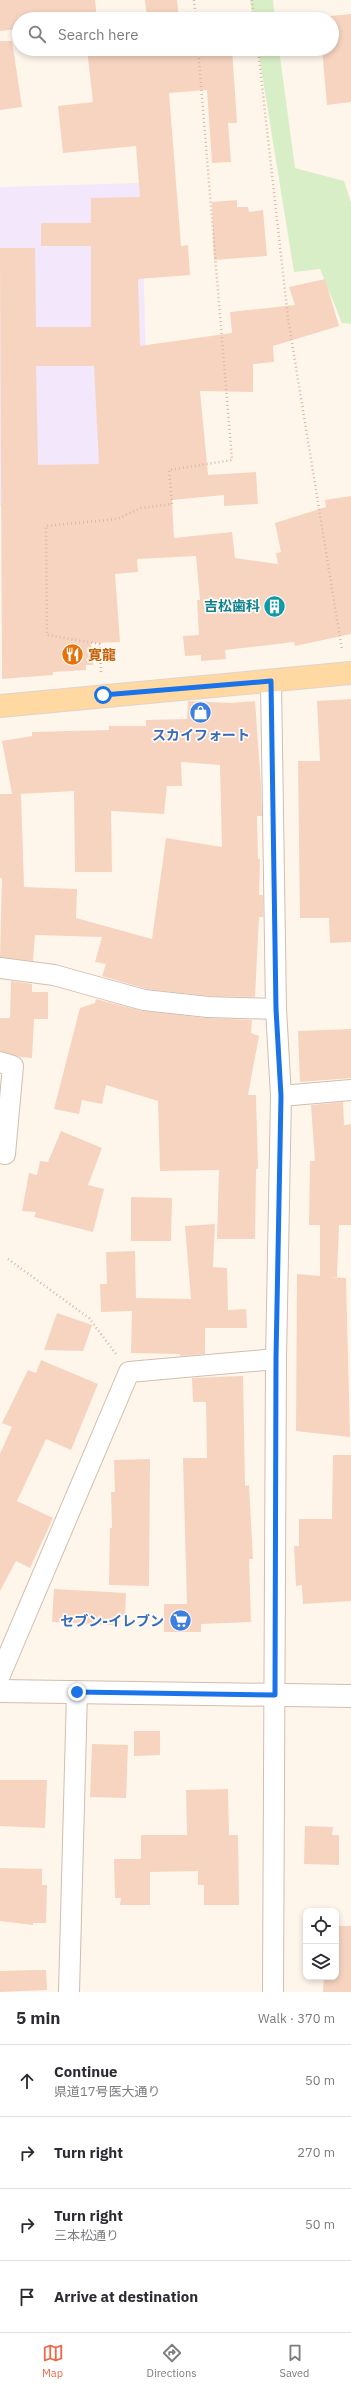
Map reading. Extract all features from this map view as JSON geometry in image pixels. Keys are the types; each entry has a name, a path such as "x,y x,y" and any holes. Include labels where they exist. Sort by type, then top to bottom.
{"main road":[{"path":"0,706 103,695 351,673"}],"street":[{"path":"271,681 276,1009 281,1096 276,1359 273,1992"},
{"path":"0,968 54,975 144,1000 208,1007 276,1009"},
{"path":"0,1062 13,1066 6,1154 0,1153"},
{"path":"281,1096 351,1090"},
{"path":"0,1676 129,1372 276,1359"},
{"path":"0,1691 351,1696"},
{"path":"70,1992 77,1692"}],"path":[{"path":"194,0 195,12"},
{"path":"252,0 253,12"},
{"path":"103,695 100,644 47,635 46,526 117,519 141,508 172,504 169,470 232,460 199,56"},
{"path":"259,56 288,318 343,653"},
{"path":"8,1259 89,1318 129,1372"}],"shaded area":[{"path":"141,183 150,505 0,506 0,187"}],"green space":[{"path":"250,0 273,0 274,12 252,12"},
{"path":"259,56 280,56 295,168 344,181 351,203 351,324 342,323 320,269 294,272"}],"building":[{"path":"0,0 95,0 96,12 12,12 12,30 0,31"},
{"path":"145,0 177,0 178,12 146,12"},
{"path":"351,14 351,102 327,105 323,56 339,56 339,15"},
{"path":"0,41 12,41 12,56 14,56 22,107 0,110"},
{"path":"88,56 232,56 237,123 228,123 231,162 212,163 207,90 169,93 181,246 188,245 190,275 138,279 140,346 232,333 230,312 295,305 289,287 325,279 339,326 273,346 274,362 253,364 253,392 200,391 208,475 256,472 258,504 224,506 224,495 172,500 174,538 232,532 235,558 278,564 276,553 281,552 275,523 326,507 325,500 351,496 351,634 295,646 294,642 225,650 226,659 201,661 201,655 185,656 183,636 199,635 197,600 200,600 196,556 137,559 138,572 115,574 120,642 91,643 93,665 86,665 86,670 53,672 53,675 2,679 0,248 35,248 36,327 91,327 91,246 41,246 41,223 91,223 91,198 140,197 136,146 63,153 58,106 93,102","holes":["36,366 94,366 99,464 38,465"]},
{"path":"237,200 237,207 248,207 249,212 263,210 267,256 214,260 212,202"},
{"path":"351,699 351,942 330,943 329,918 300,918 298,761 320,761 317,701"},
{"path":"188,701 231,703 255,701 262,816 257,816 258,859 260,859 259,895 263,895 263,917 259,917 255,997 209,996 146,989 102,976 106,964 95,962 102,937 35,935 33,961 0,957 2,878 0,878 0,794 12,794 2,741 32,736 32,732 109,730 109,726 146,726 146,720 187,719","holes":["181,762 220,765 222,847 166,838 152,939 76,918 77,889 24,887 21,794 74,791 75,872 112,872 111,811 164,814 167,786 182,786"]},
{"path":"11,981 32,984 32,992 48,992 48,1019 34,1019 32,1058 21,1057 0,1051 0,1018 10,1018"},
{"path":"96,999 143,1011 207,1018 252,1020 251,1033 259,1036 248,1095 256,1095 258,1169 256,1169 255,1239 217,1239 219,1170 160,1171 158,1101 106,1085 102,1104 82,1100 79,1114 54,1109 80,1008 95,1003"},
{"path":"351,1029 351,1078 300,1082 298,1031"},
{"path":"343,1102 344,1125 351,1124 351,1225 339,1225 337,1277 328,1277 346,1278 350,1437 296,1431 297,1274 320,1276 320,1225 309,1225 310,1161 315,1161 311,1105"},
{"path":"61,1131 102,1148 88,1185 104,1189 93,1232 34,1217 36,1212 22,1211 29,1173 37,1175 40,1161 48,1162"},
{"path":"131,1197 172,1198 171,1241 131,1241"},
{"path":"215,1224 213,1267 227,1268 228,1310 246,1309 247,1328 205,1328 205,1354 180,1356 180,1354 131,1353 132,1311 101,1312 100,1284 107,1284 106,1252 135,1251 136,1298 191,1299 185,1226"},
{"path":"57,1313 92,1325 83,1351 44,1350"},
{"path":"41,1360 98,1384 71,1450 46,1439 17,1501 53,1518 30,1568 16,1561 0,1591 0,1454 12,1427 2,1423 28,1370 36,1373"},
{"path":"243,1376 245,1486 249,1485 253,1559 249,1559 251,1622 201,1624 201,1632 164,1632 164,1604 187,1604 183,1458 207,1458 206,1402 193,1402 192,1378"},
{"path":"333,1455 351,1455 351,1601 303,1604 302,1585 296,1586 294,1546 299,1546 299,1519 332,1519"},
{"path":"150,1459 149,1586 109,1585 110,1528 112,1528 111,1492 115,1492 114,1460"},
{"path":"54,1589 126,1593 125,1616 114,1616 113,1625 52,1622"},
{"path":"134,1731 160,1731 160,1755 134,1756"},
{"path":"92,1744 128,1745 126,1798 90,1797"},
{"path":"0,1780 47,1780 45,1828 0,1826"},
{"path":"228,1789 229,1835 238,1835 239,1905 204,1905 204,1885 198,1885 198,1871 150,1872 150,1905 120,1905 121,1898 115,1898 114,1859 141,1859 141,1835 187,1835 186,1790"},
{"path":"305,1826 333,1827 332,1835 339,1835 339,1865 304,1864"},
{"path":"0,1868 42,1869 42,1885 47,1885 46,1923 33,1923 33,1925 0,1921"},
{"path":"339,1926 351,1926 351,1992 323,1992 324,1980 339,1980"},
{"path":"46,1970 47,1990 0,1992 0,1971"}],"place":[{"name":"吉松歯科","path":"275,606"},
{"name":"寛龍","path":"73,655"},
{"name":"スカイフォート","path":"201,713"},
{"name":"セブン-イレブン","path":"180,1621"}],"route":[{"path":"77,1692 275,1695 276,1359 281,1096 276,1009 271,681 103,695"}]}
